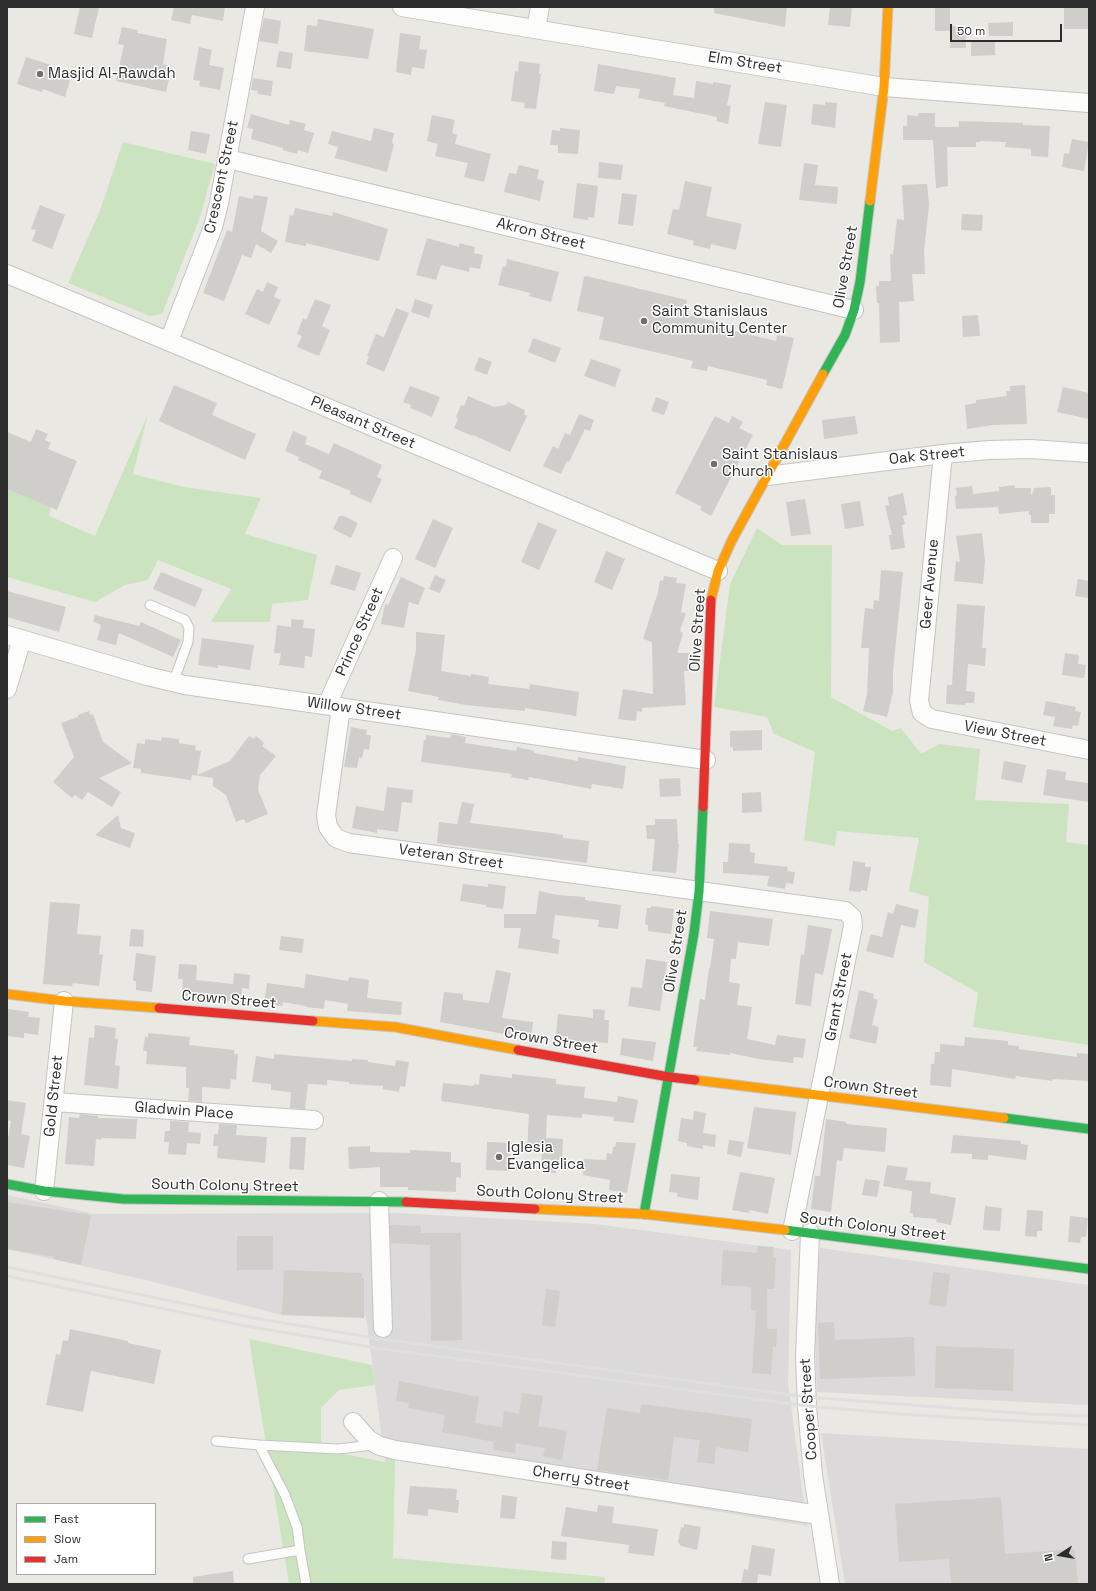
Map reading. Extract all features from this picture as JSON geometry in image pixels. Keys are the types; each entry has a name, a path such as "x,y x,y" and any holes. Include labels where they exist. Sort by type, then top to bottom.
{"street":[{"name":"Crescent Street","path":"169,341 213,227 228,159 255,7"},
{"name":"Elm Street","path":"402,7 884,87 1089,103"},
{"path":"536,29 540,7"},
{"name":"Olive Street","path":"644,1214 694,933 699,892 706,760 712,593 718,571 732,540 766,476 845,336 854,310 860,282 884,87 888,7"},
{"name":"Akron Street","path":"228,159 854,310"},
{"name":"Pleasant Street","path":"7,274 718,571"},
{"name":"Oak Street","path":"766,476 943,454 989,450 1030,449 1089,453"},
{"name":"Geer Avenue","path":"922,713 919,701 943,454"},
{"name":"Prince Street","path":"334,706 393,558"},
{"path":"7,689 14,637"},
{"name":"Willow Street","path":"14,637 147,676 185,685 706,760"},
{"name":"Veteran Street","path":"334,706 326,815 328,827 336,838 349,843 699,892"},
{"name":"View Street","path":"922,713 932,719 1089,750"},
{"name":"Grant Street","path":"699,892 845,911 852,917 853,926 819,1096 801,1232"},
{"name":"Crown Street","path":"7,994 64,1001 395,1027 669,1077 1089,1129"},
{"name":"Gold Street","path":"44,1191 64,1001"},
{"name":"Gladwin Place","path":"54,1102 314,1120"},
{"name":"South Colony Street","path":"7,1184 44,1191 123,1199 379,1201 644,1214 801,1232 1089,1269"},
{"path":"379,1201 383,1328"},
{"name":"Cooper Street","path":"801,1232 805,1357 810,1447 830,1584"},
{"name":"Cherry Street","path":"353,1422 369,1440 395,1450 819,1515"}],"lane":[{"path":"150,605 185,620 189,628 188,642 173,682"},
{"path":"216,1441 338,1449 377,1444"},
{"path":"259,1445 286,1495 297,1528 306,1584"},
{"path":"248,1559 300,1550"}],"shaded area":[{"path":"7,1195 95,1214 396,1213 595,1224 791,1250 788,1383 807,1526 395,1459 385,1462 366,1316 282,1315 154,1282 7,1249"},
{"path":"820,1248 1089,1285 1089,1405 817,1392 814,1308"},
{"path":"821,1433 1089,1449 1089,1584 845,1584"}],"green space":[{"path":"123,142 215,164 199,220 162,314 150,316 68,283 101,208"},
{"path":"148,414 133,474 184,487 261,498 245,534 317,555 308,600 272,604 270,622 211,622 231,589 158,560 148,580 125,585 95,602 7,577 7,489 51,507 49,516 95,536"},
{"path":"757,528 782,545 832,545 831,697 892,731 901,728 921,754 939,744 980,749 975,800 1069,804 1066,842 1089,845 1089,1045 973,1027 978,993 924,962 929,897 909,891 919,838 837,831 835,846 804,840 815,752 774,734 767,717 714,707 730,584"},
{"path":"249,1339 372,1365 375,1385 339,1390 321,1408 321,1441 335,1452 384,1462 395,1459 393,1558 605,1577 604,1584 289,1584"}],"building":[{"path":"80,7 99,7 92,38 74,34"},
{"path":"174,7 225,7 223,21 192,15 190,24 171,20"},
{"path":"714,7 787,7 785,27 714,13"},
{"path":"830,7 852,7 850,27 828,25"},
{"path":"935,7 950,7 950,26 966,26 966,48 950,48 950,31 935,31"},
{"path":"1064,7 1089,7 1089,29 1064,29"},
{"path":"264,18 281,21 278,44 259,41"},
{"path":"318,19 374,29 368,59 304,51 307,25 317,26"},
{"path":"1013,22 1013,36 989,36 988,23"},
{"path":"122,27 138,30 137,33 167,39 163,64 172,66 166,92 116,81 124,45 118,44"},
{"path":"400,33 421,36 419,49 427,50 424,69 412,67 411,75 396,72"},
{"path":"971,41 995,41 995,55 971,56"},
{"path":"199,47 212,50 209,65 224,68 220,90 199,86 200,81 193,80"},
{"path":"279,51 293,53 291,69 276,67"},
{"name":"Masjid Al-Rawdah","path":"26,57 51,65 49,70 71,77 65,97 43,89 42,92 17,84"},
{"path":"519,61 540,64 539,74 541,74 536,109 524,108 525,103 511,101 515,71 518,72"},
{"path":"598,64 676,78 673,95 694,98 696,81 731,85 727,105 731,106 728,124 716,121 717,117 664,106 665,103 638,98 640,89 616,86 614,94 594,91"},
{"path":"253,78 273,81 271,96 257,94 258,91 251,90"},
{"path":"765,102 787,105 781,147 758,144"},
{"path":"825,102 837,103 835,128 811,124 813,104 825,105"},
{"path":"918,113 935,113 935,127 959,127 959,121 1023,123 1023,125 1050,126 1048,157 1031,156 1031,149 1005,147 1006,142 980,141 976,142 976,147 947,147 948,186 936,188 933,140 903,140 903,126 907,126 907,115 918,116"},
{"path":"251,114 289,125 290,120 306,124 304,130 314,133 308,153 298,150 297,154 283,150 283,148 251,139 253,129 247,128"},
{"path":"432,115 455,120 452,133 457,135 455,144 491,154 484,182 464,177 468,163 435,156 438,144 427,141"},
{"path":"374,128 394,133 392,143 394,144 387,172 335,158 338,147 328,144 332,131 371,141"},
{"path":"560,128 580,130 578,154 558,153 558,145 550,145 552,130 560,131"},
{"path":"191,131 210,134 206,154 188,150"},
{"path":"1072,139 1089,142 1084,171 1062,167 1064,153 1069,154"},
{"path":"599,162 623,165 621,180 598,178"},
{"path":"804,163 818,165 815,185 838,187 837,204 799,200"},
{"path":"519,165 539,170 537,179 544,181 540,201 504,192 509,173 516,174"},
{"path":"685,181 712,187 706,216 742,224 736,250 711,244 710,249 693,245 694,241 667,234 673,209 679,210"},
{"path":"577,183 598,186 594,218 588,217 588,220 573,218"},
{"path":"927,184 929,205 924,251 925,274 912,274 914,301 899,302 900,342 880,343 879,303 877,303 876,286 879,286 879,281 891,281 890,254 893,254 897,219 904,220 902,185"},
{"path":"622,193 637,195 633,226 618,224"},
{"path":"254,195 268,197 261,231 278,241 271,253 256,244 251,258 242,255 224,301 203,293 227,230 232,232 239,196 253,199"},
{"path":"40,205 65,215 52,249 32,241 36,230 31,229"},
{"path":"295,208 332,216 333,212 388,229 379,261 306,243 306,246 285,242 290,215 293,216"},
{"path":"962,214 983,215 982,231 961,230"},
{"path":"427,238 459,247 459,243 475,247 474,253 483,255 480,269 470,267 469,272 441,265 436,280 416,275"},
{"path":"507,259 559,272 551,302 529,296 530,293 498,285 503,266 506,267"},
{"path":"586,276 687,300 684,314 718,322 717,327 776,341 777,335 794,338 782,389 766,385 767,380 708,366 707,371 691,368 693,361 599,339 604,317 577,311 584,277"},
{"path":"267,282 278,287 274,297 281,300 269,325 245,314 257,289 263,292"},
{"path":"315,299 331,305 322,326 330,330 319,356 297,347 302,336 297,334 303,318 306,320"},
{"path":"415,299 433,305 429,318 411,312"},
{"path":"396,308 409,313 384,372 366,364 369,356 367,356 376,334 384,337"},
{"path":"978,315 980,336 963,337 962,316"},
{"path":"533,338 561,348 555,363 528,352"},
{"path":"479,357 492,362 487,375 474,370"},
{"path":"591,359 621,369 615,387 584,376"},
{"path":"174,385 217,403 212,415 256,434 245,460 159,421"},
{"path":"1025,385 1027,424 993,425 967,429 965,405 976,403 976,400 1007,396 1006,391 1010,391 1010,386"},
{"path":"410,386 440,397 432,417 410,408 411,405 403,402"},
{"path":"1063,387 1089,393 1089,419 1057,412"},
{"path":"468,396 494,407 506,405 508,402 525,410 524,414 527,416 510,452 454,428 458,419 456,417 461,405 464,406"},
{"path":"656,397 669,402 664,415 651,411"},
{"path":"579,414 594,420 590,431 585,429 569,462 567,461 561,474 543,466 553,446 558,449 565,433 570,435"},
{"name":"Saint Stanislaus Church","path":"715,416 729,423 732,416 743,422 739,428 753,435 711,516 700,510 702,507 675,493"},
{"path":"855,416 858,434 824,439 822,420"},
{"path":"36,429 48,434 45,440 51,443 48,449 77,461 57,510 7,489 7,432 31,442"},
{"path":"293,431 307,437 305,444 329,454 334,443 382,465 377,477 382,479 371,503 350,494 351,491 319,478 322,471 298,460 299,457 285,451"},
{"path":"1014,485 1015,488 1031,488 1031,495 1034,488 1051,487 1051,495 1055,495 1055,514 1049,514 1049,523 1031,523 1031,515 1029,515 1029,511 999,514 998,507 956,509 956,488 972,486 973,494 999,491 999,487"},
{"path":"903,493 907,515 903,516 905,524 902,525 905,548 891,550 889,535 892,535 885,506 889,505 888,497"},
{"path":"805,499 811,534 791,536 786,502"},
{"path":"860,501 864,526 845,529 841,504"},
{"path":"339,516 344,516 358,523 351,538 333,529"},
{"path":"433,519 453,528 435,568 415,559"},
{"path":"538,522 557,530 539,570 521,562"},
{"path":"982,533 985,561 983,584 954,581 956,561 960,562 956,536"},
{"path":"606,551 625,559 612,590 594,582"},
{"path":"336,565 361,573 355,591 330,584"},
{"path":"881,570 903,572 893,671 893,693 887,717 863,711 867,694 869,648 861,648 865,608 873,609 874,600 879,601"},
{"path":"161,572 203,589 195,607 153,589"},
{"path":"435,575 446,580 440,593 429,589"},
{"path":"664,576 677,578 676,583 686,584 681,612 686,613 680,631 683,633 677,653 690,653 691,671 684,671 686,705 642,708 642,712 637,711 636,721 618,719 623,689 653,694 652,642 643,639 658,592 660,580 663,581"},
{"path":"401,577 425,588 418,605 409,602 404,628 381,624 385,604 388,605"},
{"path":"1078,579 1089,581 1089,598 1075,596"},
{"path":"7,591 66,607 59,632 7,617"},
{"path":"957,604 985,606 982,648 986,648 985,666 968,664 966,691 975,692 974,703 965,703 965,705 946,704 947,685 952,685"},
{"path":"95,615 139,626 141,622 181,640 173,657 119,633 116,645 97,640 101,625 93,621"},
{"path":"291,619 304,620 303,628 315,629 312,657 305,656 304,668 279,665 281,653 274,653 277,625 291,627"},
{"path":"416,632 445,635 441,671 471,676 471,674 489,677 488,684 529,689 530,684 579,692 576,716 525,708 525,711 466,705 438,700 439,697 408,691 416,650"},
{"path":"202,638 254,645 250,670 218,665 218,668 198,665"},
{"path":"1065,653 1079,655 1078,664 1086,665 1084,678 1062,675"},
{"path":"1046,701 1076,707 1075,711 1081,712 1078,726 1073,725 1072,729 1053,726 1055,717 1043,715"},
{"path":"89,711 90,715 93,714 103,742 132,763 99,778 121,792 112,807 88,792 82,800 75,795 72,798 53,782 74,757 61,723"},
{"path":"351,727 367,730 366,735 371,735 369,750 364,749 362,758 359,757 357,768 344,767"},
{"path":"762,730 762,750 733,751 733,747 730,747 730,731"},
{"path":"451,734 466,737 465,743 516,751 517,747 534,751 534,753 578,761 578,757 626,766 623,789 592,784 591,789 529,777 528,780 511,777 512,774 421,762 426,735 450,738"},
{"path":"249,736 254,739 256,736 264,743 262,746 276,756 260,775 258,790 268,814 246,823 244,819 236,822 226,795 213,786 213,778 192,775 191,780 141,773 141,769 133,768 137,743 145,744 145,739 161,741 162,737 179,739 179,743 196,746 195,750 201,751 197,775 230,761"},
{"path":"1004,761 1026,765 1022,783 1001,779"},
{"path":"1047,769 1066,772 1065,780 1089,783 1089,802 1043,795"},
{"path":"680,778 681,796 660,797 659,779"},
{"path":"387,787 413,790 412,803 402,802 398,832 377,829 377,833 352,828 356,806 384,811"},
{"path":"761,792 762,812 742,813 742,793"},
{"path":"462,802 474,804 470,823 551,833 563,835 563,838 589,841 587,863 437,843 439,822 457,824"},
{"path":"118,815 121,828 135,833 130,848 95,835"},
{"path":"655,819 677,819 679,844 676,873 652,871 655,839 647,839 646,825 655,825"},
{"path":"729,843 750,844 750,852 755,853 754,863 788,867 787,871 795,872 793,884 786,883 785,889 767,886 769,876 723,873 723,862 728,862"},
{"path":"853,861 865,863 865,867 871,867 867,891 849,891"},
{"path":"463,884 488,887 488,884 506,886 503,909 460,901"},
{"path":"539,891 558,895 585,897 585,900 621,905 618,929 598,927 599,920 555,915 552,938 560,940 558,954 518,948 521,928 504,928 504,914 536,914"},
{"path":"50,902 80,904 77,934 101,936 99,954 103,955 99,986 73,983 72,986 43,984"},
{"path":"896,904 919,910 915,928 901,925 893,958 866,951 871,934 882,937 888,912 893,914"},
{"path":"651,906 674,909 671,934 648,931 648,925 645,924 647,908 651,908"},
{"path":"710,911 773,919 769,946 738,942 736,959 731,959 729,982 740,984 737,1005 752,1007 747,1039 775,1045 777,1035 806,1039 803,1058 794,1057 793,1063 759,1059 730,1053 730,1055 696,1051 697,1047 693,1047 700,999 705,1000 714,939 707,938"},
{"path":"808,925 832,929 823,975 815,973 811,1006 795,1004 801,954 804,955"},
{"path":"131,929 144,930 143,947 129,946"},
{"path":"281,936 304,939 302,953 279,950"},
{"path":"136,953 156,956 152,992 136,990 136,981 133,981"},
{"path":"646,959 667,962 660,1011 628,1006 631,987 642,988"},
{"path":"179,964 197,965 196,980 233,984 234,973 250,975 249,989 242,988 241,1002 217,1000 218,998 182,996 183,979 178,979"},
{"path":"496,970 511,973 502,1018 533,1022 531,1039 440,1022 444,992 463,994 463,1000 489,1003"},
{"path":"306,974 348,981 349,977 369,980 367,998 402,1002 401,1015 347,1011 348,1004 325,1000 324,1009 283,1002 282,1006 264,1004 267,983 304,988"},
{"path":"859,990 874,994 873,998 878,1000 872,1025 879,1027 876,1044 849,1038"},
{"path":"8,1009 29,1012 28,1017 40,1018 38,1035 24,1033 24,1038 7,1036"},
{"path":"593,1009 605,1010 604,1020 609,1020 608,1043 574,1041 573,1045 555,1043 558,1014 593,1018"},
{"path":"95,1025 116,1028 115,1038 118,1039 115,1065 120,1066 118,1089 84,1085 89,1037 94,1038"},
{"path":"148,1033 190,1037 189,1045 234,1050 234,1054 238,1054 236,1080 231,1079 230,1089 202,1087 202,1102 188,1101 189,1088 186,1088 186,1067 146,1064 147,1051 143,1051 145,1037 148,1037"},
{"path":"965,1037 1008,1041 1008,1045 1019,1046 1019,1049 1077,1057 1077,1053 1089,1054 1089,1081 1053,1079 1052,1081 1016,1076 1015,1079 952,1069 951,1087 930,1085 931,1064 934,1064 935,1052 940,1052 940,1044 964,1046"},
{"path":"622,1038 656,1042 653,1061 620,1055"},
{"path":"274,1054 352,1061 352,1059 368,1060 368,1062 395,1066 396,1060 409,1062 405,1087 400,1086 399,1092 383,1089 383,1086 349,1084 349,1082 327,1080 327,1085 308,1084 305,1109 290,1108 291,1092 271,1090 271,1084 252,1082 256,1056 274,1059"},
{"path":"480,1074 512,1078 512,1074 556,1079 556,1084 585,1087 584,1098 617,1102 618,1096 638,1100 634,1123 613,1121 614,1117 582,1114 582,1118 547,1115 546,1138 563,1139 562,1160 556,1160 556,1173 541,1172 542,1151 527,1151 529,1114 441,1101 443,1083 474,1086 474,1084 479,1085"},
{"path":"7,1100 26,1103 21,1134 30,1136 24,1168 7,1165 7,1144 11,1121 7,1120"},
{"path":"754,1107 796,1112 791,1155 747,1148"},
{"path":"694,1111 706,1113 703,1133 716,1135 715,1147 703,1145 703,1149 687,1146 687,1143 678,1141 681,1118 693,1120"},
{"path":"80,1114 98,1116 98,1118 137,1119 136,1139 96,1139 94,1166 65,1164 69,1117 79,1118"},
{"path":"826,1119 847,1122 846,1124 887,1128 885,1152 844,1148 842,1161 837,1160 831,1212 811,1209 815,1176 820,1176"},
{"path":"170,1121 189,1122 188,1132 201,1133 200,1144 187,1143 186,1155 168,1154 169,1142 164,1142 165,1131 170,1131"},
{"path":"219,1124 237,1125 236,1135 267,1137 265,1163 217,1158 218,1146 213,1146 214,1134 218,1134"},
{"path":"953,1135 1021,1141 1021,1144 1028,1145 1026,1160 988,1155 988,1160 972,1159 972,1154 951,1153"},
{"path":"291,1137 306,1137 304,1170 289,1169"},
{"path":"729,1140 744,1142 741,1157 727,1154"},
{"name":"Iglesia Evangelica","path":"487,1142 512,1143 510,1171 486,1170"},
{"path":"616,1142 636,1143 627,1193 609,1190 610,1180 583,1175 584,1159 606,1160 607,1153 612,1154 613,1147 615,1147"},
{"path":"370,1146 370,1152 410,1153 410,1150 451,1152 451,1162 461,1163 461,1178 456,1177 456,1192 408,1190 408,1187 380,1187 380,1167 349,1169 348,1147"},
{"path":"887,1165 908,1168 905,1180 931,1182 930,1193 956,1198 951,1225 936,1222 937,1219 913,1217 913,1213 910,1213 912,1191 883,1186"},
{"path":"740,1172 775,1178 768,1214 750,1210 749,1213 732,1210"},
{"path":"671,1174 700,1177 698,1200 677,1197 678,1193 669,1192"},
{"path":"865,1179 880,1181 877,1197 862,1195"},
{"path":"7,1202 91,1215 81,1265 54,1259 54,1257 7,1249"},
{"path":"985,1206 1002,1208 1000,1231 983,1230"},
{"path":"1027,1210 1043,1211 1042,1231 1037,1231 1037,1237 1025,1236"},
{"path":"1070,1216 1088,1218 1086,1237 1081,1237 1080,1243 1068,1242"},
{"path":"390,1225 421,1226 421,1233 461,1233 462,1340 431,1341 430,1245 391,1243"},
{"path":"237,1236 273,1236 273,1270 237,1270"},
{"path":"758,1246 774,1247 773,1258 776,1258 774,1289 767,1289 767,1329 777,1329 776,1347 773,1347 771,1374 752,1373 756,1310 751,1310 751,1287 721,1285 723,1250 757,1253"},
{"path":"284,1270 362,1273 362,1278 364,1278 364,1318 282,1315"},
{"path":"933,1272 950,1274 946,1307 929,1305"},
{"path":"546,1289 560,1291 555,1327 542,1325"},
{"path":"834,1322 835,1340 914,1337 915,1376 820,1379 818,1323"},
{"path":"70,1329 128,1341 128,1343 161,1350 154,1384 91,1371 83,1412 46,1405 56,1354 60,1355 63,1340 68,1341"},
{"path":"936,1346 1014,1349 1013,1391 935,1388"},
{"path":"399,1381 479,1397 475,1423 502,1427 504,1411 519,1414 522,1393 543,1396 538,1426 567,1431 562,1460 543,1456 545,1448 516,1443 515,1453 493,1450 494,1442 442,1432 445,1415 408,1408 409,1403 396,1401"},
{"path":"641,1404 752,1419 748,1452 716,1447 714,1464 697,1462 700,1440 674,1437 668,1480 597,1470 607,1408 640,1413"},
{"path":"410,1486 457,1489 456,1500 459,1500 458,1513 428,1509 428,1516 407,1514"},
{"path":"502,1495 517,1497 515,1519 500,1518"},
{"path":"1001,1497 1005,1554 1075,1549 1078,1584 951,1584 949,1559 899,1562 895,1504"},
{"path":"598,1505 614,1507 612,1523 658,1529 654,1556 628,1553 629,1545 561,1536 566,1507 597,1512"},
{"path":"684,1524 701,1527 697,1550 681,1546 678,1542 681,1527 684,1528"},
{"path":"552,1541 567,1542 566,1560 551,1559"},
{"path":"752,1545 775,1549 771,1576 758,1574 757,1584 741,1584 744,1569 748,1570"},
{"path":"233,1571 234,1584 193,1584 193,1577"}],"railway":[{"path":"7,1267 248,1317 381,1339 807,1397 1031,1414 1089,1416"},
{"path":"7,1276 246,1326 383,1349 807,1406 913,1415 1089,1425"}],"traffic: fast":[{"path":"823,374 845,335 854,310 860,282 870,201"},
{"path":"644,1214 694,933 699,892 703,807"},
{"path":"1004,1118 1089,1129"},
{"path":"7,1184 44,1191 123,1199 406,1202"},
{"path":"785,1230 1089,1269"}],"traffic: slow":[{"path":"870,201 884,87 888,7"},
{"path":"711,600 718,571 732,540 823,374"},
{"path":"7,994 64,1001 159,1008"},
{"path":"313,1021 395,1027 518,1050"},
{"path":"695,1080 1004,1118"},
{"path":"535,1209 644,1214 785,1230"}],"traffic: jam":[{"path":"703,807 711,600"},
{"path":"159,1008 313,1021"},
{"path":"518,1050 669,1077 695,1080"},
{"path":"406,1202 535,1209"}],"place":[{"name":"Masjid Al-Rawdah","path":"40,74"},
{"name":"Saint Stanislaus Community Center","path":"644,321"},
{"name":"Saint Stanislaus Church","path":"714,464"},
{"name":"Iglesia Evangelica","path":"499,1157"}]}
